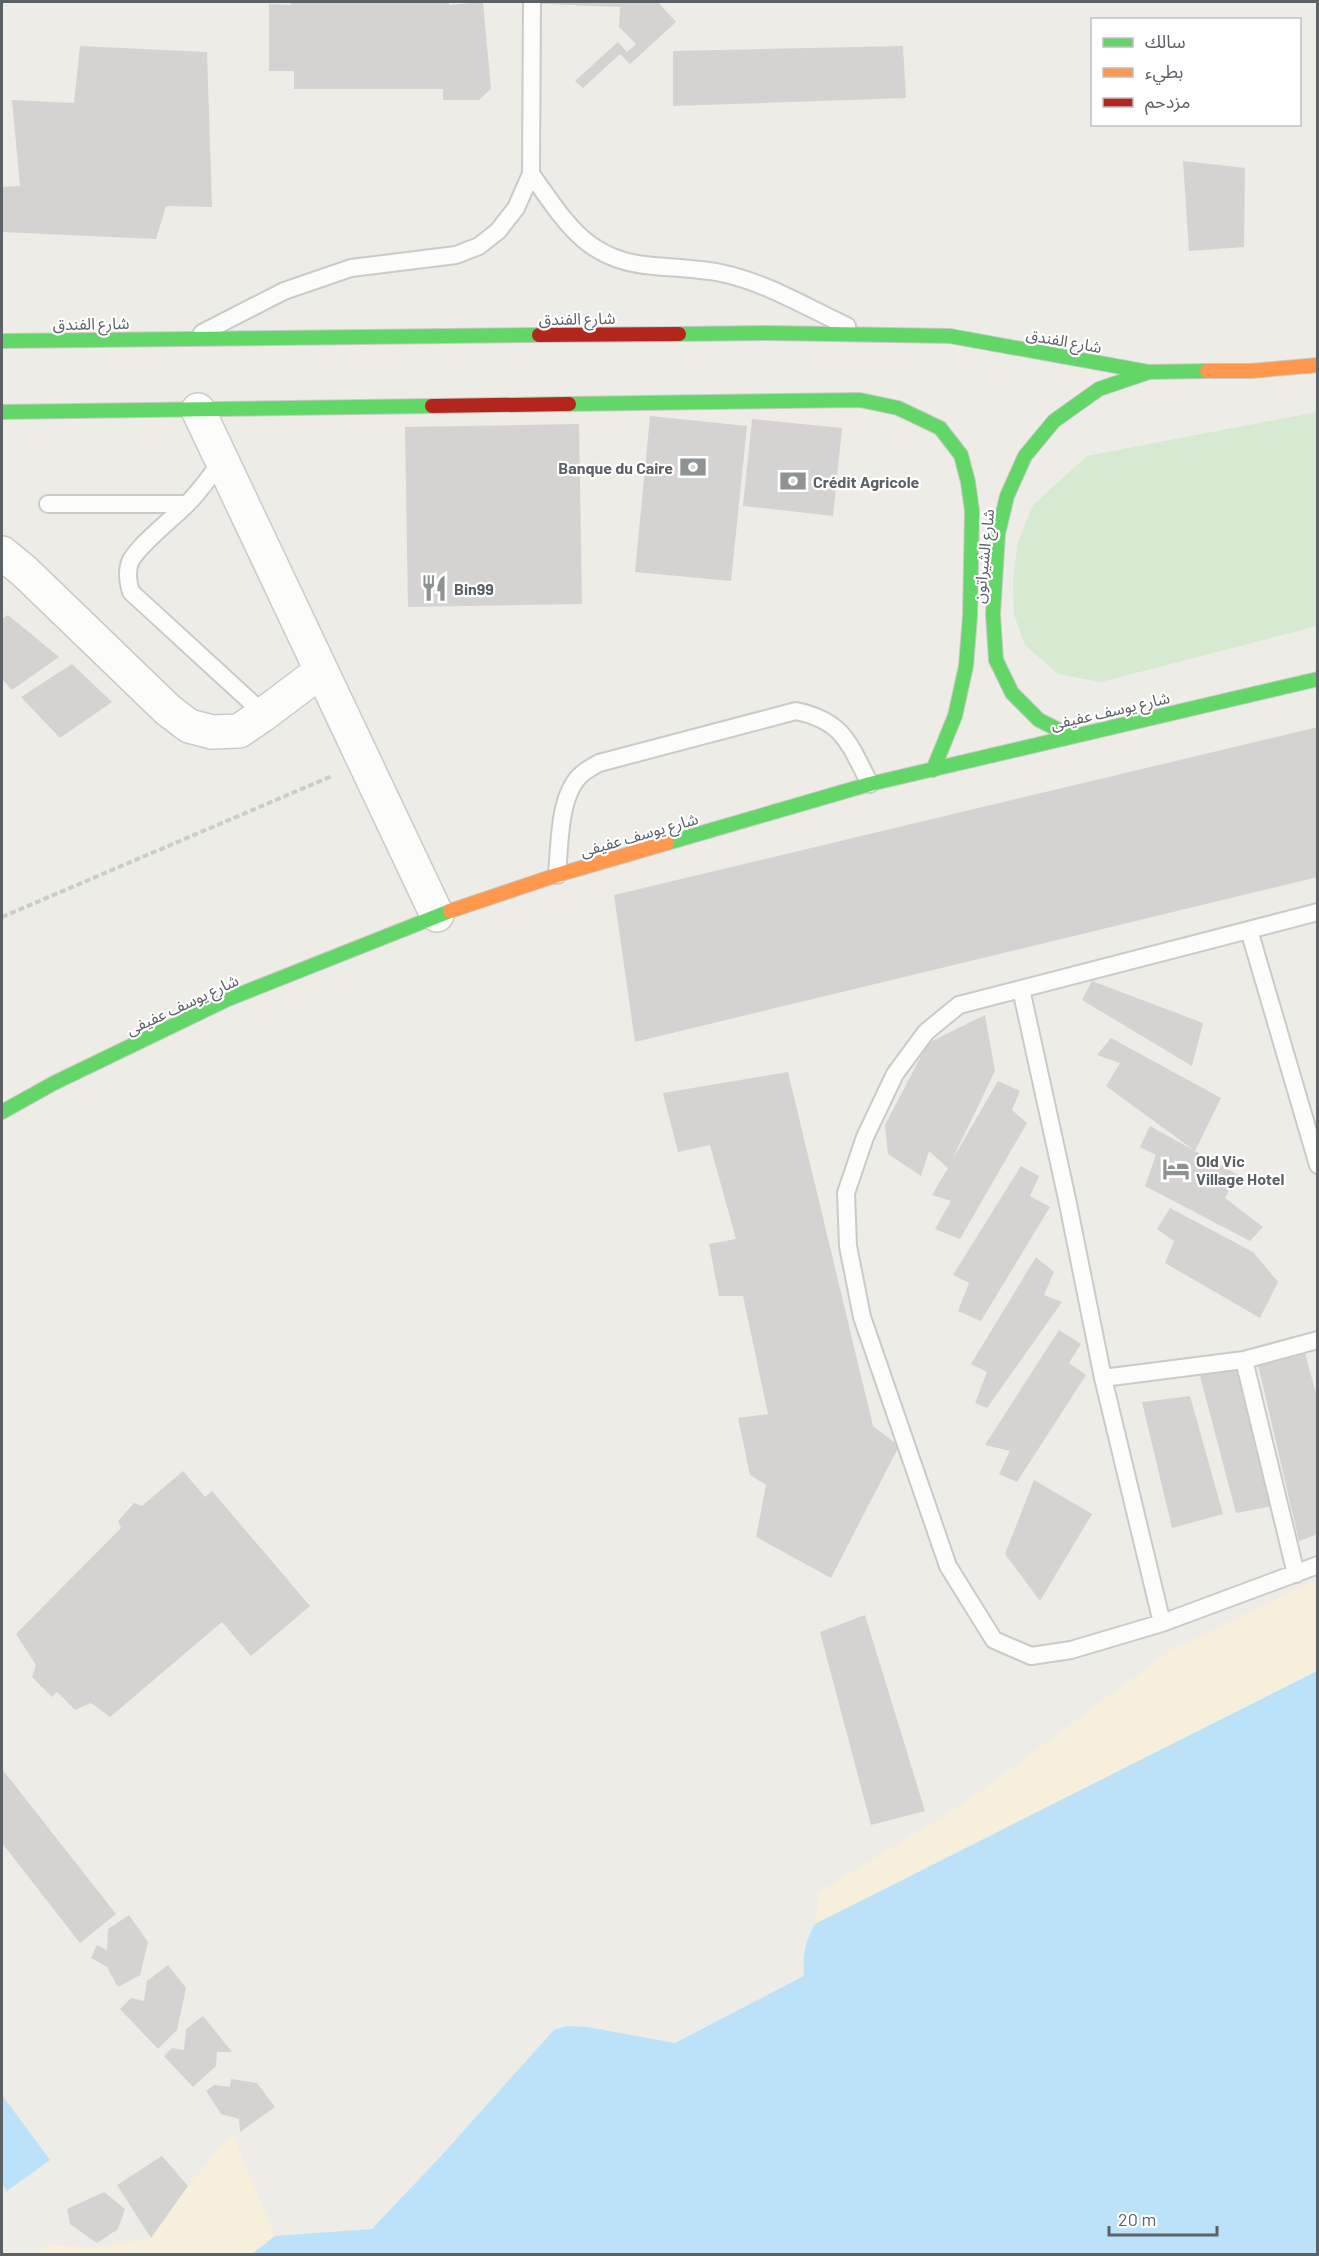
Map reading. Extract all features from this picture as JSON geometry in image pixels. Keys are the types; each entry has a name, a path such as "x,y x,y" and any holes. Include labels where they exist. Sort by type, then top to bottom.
{"street":[{"name":"شارع الفندق","path":"2,341 769,333 950,336 1149,372"},
{"name":"شارع الشيراتون","path":"1071,736 1039,720 1012,693 996,660 993,614 998,534 1006,496 1025,456 1054,421 1099,389 1149,372 1251,371 1317,365"},
{"name":"شارع الشيراتون","path":"198,410 860,400 898,408 940,428 961,455 972,511 970,616"},
{"path":"2,412 198,410 437,915"},
{"path":"2,554 24,571 168,710 189,726 212,732 239,731 321,671"},
{"path":"933,770 955,716 966,666 970,616 993,614"},
{"name":"شارع يوسف عفيفى","path":"2,1112 54,1083 228,999 437,915 557,875 870,784 1317,679"}],"lane":[{"path":"189,339 284,291 351,268 456,255 479,246 498,231 516,208 531,174 532,2"},
{"path":"531,174 577,236 604,254 641,265 722,273 765,288 864,335"},
{"path":"222,461 188,504 167,521 131,560 128,581 131,592 264,714"},
{"path":"48,504 188,504"},
{"path":"557,875 564,809 569,790 582,774 599,763 796,711 814,715 831,723 845,736 870,784"},
{"path":"1317,912 959,1005 926,1032 895,1074 865,1137 846,1193 848,1246 862,1317 948,1566 994,1640 1031,1656 1071,1650 1162,1623 1317,1565"},
{"path":"1249,930 1317,1166"},
{"path":"1021,989 1103,1378 1162,1623"},
{"path":"1103,1378 1244,1360 1317,1340"},
{"path":"1244,1360 1296,1574"}],"path":[{"path":"2,918 365,762"}],"green space":[{"path":"1317,412 1317,626 1101,682 1058,674 1025,645 1014,615 1013,581 1018,542 1033,505 1087,456"}],"sand":[{"path":"1317,1579 1317,1671 815,1924 819,1892 963,1804 1171,1650"},
{"path":"232,2133 275,2236 252,2254 36,2254 47,2245 99,2248 151,2238 188,2186"}],"water":[{"path":"1317,1671 1317,2254 252,2254 275,2236 372,2229 554,2030 567,2026 587,2027 675,2043 804,1976 805,1949 815,1924"},
{"path":"2,2095 50,2160 7,2191 2,2184"}],"building":[{"path":"291,2 449,2 449,5 483,2 491,89 479,100 443,100 443,89 294,89 294,71 269,71 269,4 291,5"},
{"path":"520,2 658,2 676,22 630,64 620,54 583,88 575,81 618,42 627,52 636,44 619,27 620,7"},
{"path":"80,46 207,52 212,207 166,206 156,239 2,232 2,187 20,186 12,100 74,103"},
{"path":"903,46 906,98 673,106 673,51"},
{"path":"1183,161 1245,168 1244,247 1189,251"},
{"path":"650,416 747,426 731,581 635,572"},
{"path":"752,419 842,428 833,516 743,506"},
{"path":"579,424 582,604 408,607 405,427"},
{"path":"8,615 59,657 12,690 2,679 2,619"},
{"path":"72,664 112,702 60,738 21,697"},
{"path":"1318,727 1318,877 635,1042 614,895"},
{"path":"1092,981 1203,1023 1192,1066 1082,1000"},
{"path":"985,1015 995,1071 951,1162 998,1081 1020,1091 1012,1110 1027,1123 960,1239 935,1229 951,1201 932,1195 948,1168 929,1151 921,1176 888,1154 885,1125 928,1043"},
{"path":"1111,1038 1221,1098 1195,1151 1106,1086 1120,1063 1097,1055"},
{"path":"788,1072 873,1426 899,1446 831,1578 756,1537 766,1485 750,1475 738,1418 768,1414 743,1296 719,1296 709,1244 736,1239 710,1145 678,1152 663,1093"},
{"path":"1150,1126 1238,1175 1225,1198 1263,1227 1250,1241 1145,1186 1156,1155 1140,1147"},
{"path":"1021,1166 1039,1176 1030,1196 1050,1207 981,1321 958,1311 969,1283 953,1275"},
{"path":"1170,1208 1253,1252 1278,1282 1260,1318 1165,1263 1174,1241 1157,1229"},
{"path":"1036,1257 1054,1272 1044,1295 1062,1302 987,1408 975,1403 987,1372 971,1364"},
{"path":"1059,1330 1081,1344 1069,1363 1086,1375 1017,1482 999,1474 1010,1451 985,1445"},
{"path":"1305,1353 1318,1401 1318,1534 1299,1541 1258,1365"},
{"path":"1238,1368 1274,1506 1236,1513 1200,1376"},
{"path":"1190,1396 1223,1514 1172,1528 1142,1402"},
{"path":"183,1471 205,1497 212,1491 310,1606 251,1656 222,1622 110,1717 91,1703 75,1710 57,1692 52,1697 32,1677 36,1665 16,1634 121,1528 118,1521 134,1503 142,1506"},
{"path":"1034,1480 1092,1514 1040,1601 1005,1554"},
{"path":"865,1615 925,1811 871,1825 820,1632"},
{"path":"2,1769 116,1914 80,1943 2,1843"},
{"path":"129,1915 148,1942 140,1975 118,1987 107,1967 91,1958 97,1945 107,1950 108,1929"},
{"path":"168,1965 186,1988 177,2030 158,2049 120,2009 131,1998 144,2001 147,1981"},
{"path":"203,2016 232,2052 217,2052 216,2066 193,2087 164,2056 172,2048 184,2050 186,2029"},
{"path":"231,2079 257,2083 275,2107 240,2132 239,2119 221,2114 206,2091 214,2085 230,2087"},
{"path":"162,2156 188,2186 151,2238 117,2185"},
{"path":"104,2192 125,2209 118,2229 97,2243 70,2224 67,2209"}],"traffic: fast":[{"path":"679,334 950,336 1149,372"},
{"path":"2,341 539,335"},
{"path":"1071,736 1039,720 1012,693 996,660 993,614 998,534 1007,496 1025,456 1054,421 1099,389 1149,372 1207,371"},
{"path":"569,404 860,400 898,408 940,428 961,455 968,482 972,511 970,616 966,666 955,716 933,770"},
{"path":"2,412 432,406"},
{"path":"667,843 870,784 1318,679"},
{"path":"2,1112 54,1083 228,999 450,911"}],"traffic: slow":[{"path":"1207,371 1251,371 1318,365"},
{"path":"450,911 557,875 667,843"}],"traffic: jam":[{"path":"539,335 679,334"},
{"path":"432,406 569,404"}],"place":[{"name":"Banque du Caire","path":"693,467"},
{"name":"Crédit Agricole","path":"793,481"},
{"name":"Bin99","path":"434,588"},
{"name":"Old Vic Village Hotel","path":"1176,1169"}]}
